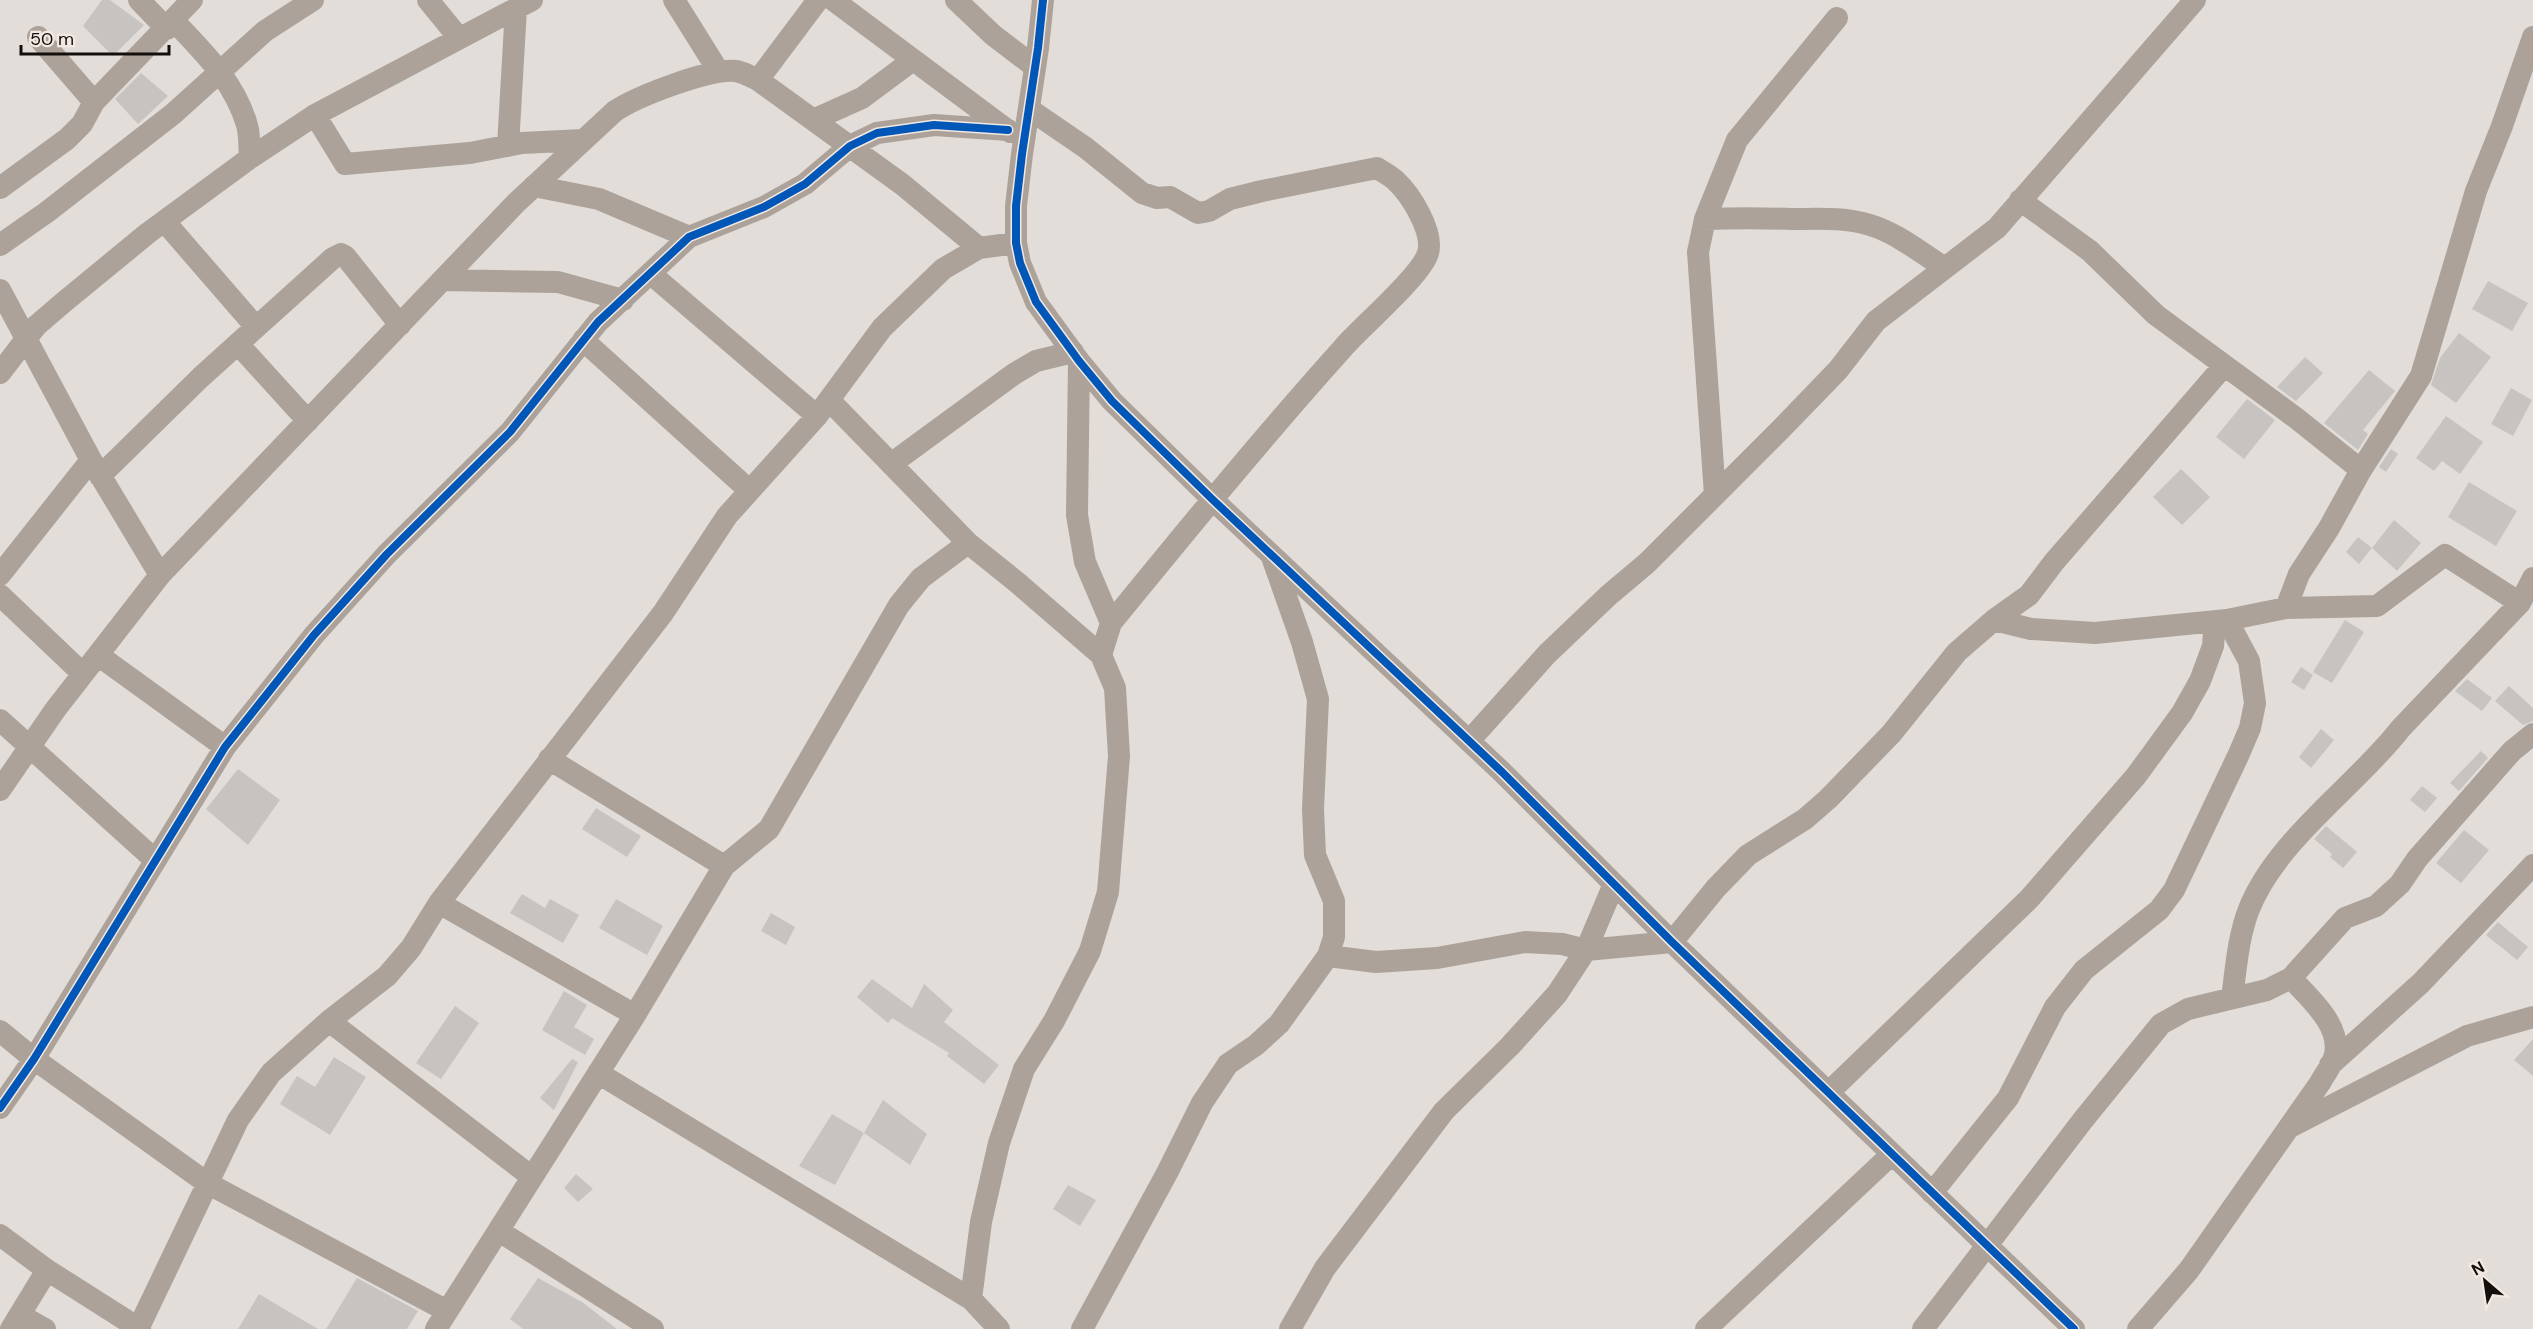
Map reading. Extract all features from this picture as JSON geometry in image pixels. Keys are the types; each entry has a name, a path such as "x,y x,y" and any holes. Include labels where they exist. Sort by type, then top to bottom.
{"street":[{"path":"139,0 171,25 221,71 248,126 250,158"},
{"path":"0,188 67,139 82,124 94,102 171,25 192,0"},
{"path":"0,245 47,212 173,114 265,31 313,0"},
{"path":"758,80 818,0"},
{"path":"833,0 1016,136"},
{"path":"956,0 993,34 1035,67"},
{"path":"1043,0 1029,109 1016,136 1017,243 1020,263 1036,302 1076,356 1112,401 1212,499 1469,741 1672,942 2074,1329"},
{"path":"1469,741 1547,654 1609,595 1647,563 1838,370 1876,321 1997,228 2194,0"},
{"path":"0,374 36,326 165,222 250,158 315,115 524,4"},
{"path":"508,146 524,4"},
{"path":"684,4 719,72"},
{"path":"439,5 459,38"},
{"path":"1715,495 1698,252 1705,219 1737,140 1837,18"},
{"path":"38,37 94,102"},
{"path":"2286,608 2299,574 2421,376 2476,191 2502,126 2533,37"},
{"path":"813,120 862,98 914,60"},
{"path":"0,790 82,674 160,575 534,186 615,111 632,99 719,72 737,71 758,80 903,185 979,248"},
{"path":"1029,109 1086,148 1142,193 1157,198 1170,197 1198,213 1209,212 1230,199 1377,168 1396,180 1414,204 1426,227 1428,253 1416,272 1344,347 1212,499 1111,623 1101,655"},
{"path":"315,115 345,164 470,153 522,142 583,140"},
{"path":"0,1108 34,1059 225,747 314,635 387,554 510,432 598,322 689,237 764,207 805,184 850,146 877,132 934,125 1016,136"},
{"path":"534,186 599,199 689,237"},
{"path":"2020,200 2090,251 2156,315 2223,367 2296,418 2361,470"},
{"path":"1705,219 1753,216 1792,219 1835,218 1871,225 1896,236 1945,268"},
{"path":"165,222 256,327"},
{"path":"0,1235 47,1270 139,1329 238,1120 271,1073 329,1021 387,976 411,948 439,903 663,613 727,516 823,408 882,328 942,269 979,248 1017,243"},
{"path":"0,575 95,468 333,258 345,256 400,325"},
{"path":"651,274 891,464 968,543 1101,655 1115,688 1119,756 1108,892 1090,951 1054,1021 1024,1069 999,1143 981,1222 971,1299"},
{"path":"443,280 558,282 623,300"},
{"path":"0,290 95,468 160,575"},
{"path":"583,340 749,490"},
{"path":"237,344 308,421"},
{"path":"891,464 1014,374 1036,361 1076,356"},
{"path":"1076,356 1077,515 1085,562 1111,623"},
{"path":"1328,956 1376,962 1437,958 1525,942 1562,944 1586,950 1672,942 1716,888 1748,855 1805,819 1828,799 1891,734 1957,652 1994,620 2029,595 2054,562 2223,367"},
{"path":"0,1031 34,1059 207,1182 442,1320 635,1015 724,866 768,829 899,605 921,578 968,543"},
{"path":"1082,1329 1167,1173 1202,1102 1228,1064 1256,1045 1279,1024 1328,956 1334,937 1334,901 1316,855 1314,820 1318,699 1302,642 1271,553"},
{"path":"1994,620 2031,629 2094,633 2221,621 2286,608 2377,606 2445,555 2520,603"},
{"path":"2232,998 2238,950 2249,909 2267,875 2349,783 2386,748 2402,728 2520,603 2533,578"},
{"path":"0,596 82,674"},
{"path":"1829,1092 2029,899 2129,784 2182,713 2200,681 2221,621"},
{"path":"1932,1193 2008,1098 2055,1007 2084,970 2158,910 2174,890 2238,756 2250,728 2255,703 2249,661 2221,621"},
{"path":"98,655 225,747"},
{"path":"0,720 155,860"},
{"path":"1923,1329 2138,1049 2161,1024 2188,1009 2267,990 2291,978 2345,918 2376,906 2400,884 2417,859 2512,751 2533,734"},
{"path":"549,759 724,866"},
{"path":"2330,1065 2421,983 2533,865"},
{"path":"1290,1329 1325,1268 1444,1112 1510,1046 1557,994 1586,950 1614,884"},
{"path":"439,903 635,1015"},
{"path":"2138,1329 2189,1270 2330,1065 2335,1051 2330,1024 2291,978"},
{"path":"2288,1128 2467,1036 2533,1017"},
{"path":"329,1021 532,1177"},
{"path":"598,1073 971,1299 999,1329"},
{"path":"1706,1329 1892,1154"},
{"path":"499,1231 650,1328"},
{"path":"45,1329 15,1322 47,1270"}],"building":[{"path":"102,0 110,0 144,25 113,56 83,26"},
{"path":"141,73 168,96 138,124 115,99"},
{"path":"2488,281 2528,303 2512,331 2472,309"},
{"path":"2459,333 2491,357 2456,403 2431,385 2440,358"},
{"path":"2305,357 2323,373 2296,401 2277,387"},
{"path":"2369,370 2395,391 2363,430 2368,434 2358,450 2324,423"},
{"path":"2511,388 2532,400 2513,436 2491,424"},
{"path":"2247,399 2275,420 2244,459 2216,437"},
{"path":"2446,416 2483,442 2460,474 2442,461 2434,471 2416,458"},
{"path":"2391,449 2398,454 2386,472 2379,467"},
{"path":"2181,469 2210,497 2182,525 2153,497"},
{"path":"2469,482 2517,511 2496,546 2448,517"},
{"path":"2394,520 2421,543 2397,571 2372,548"},
{"path":"2358,537 2372,548 2359,564 2346,552"},
{"path":"2345,620 2364,632 2332,683 2313,672"},
{"path":"2301,667 2313,675 2304,690 2291,682"},
{"path":"2467,679 2492,698 2482,711 2455,691"},
{"path":"2509,686 2533,708 2533,721 2523,725 2495,701"},
{"path":"2321,729 2334,740 2311,768 2299,757"},
{"path":"2481,751 2488,758 2459,791 2450,783"},
{"path":"238,769 280,800 248,845 206,809"},
{"path":"2422,786 2437,798 2425,812 2410,800"},
{"path":"596,808 641,836 627,857 582,829"},
{"path":"2326,826 2357,852 2343,868 2330,857 2332,854 2314,839"},
{"path":"2464,830 2489,850 2461,883 2436,863"},
{"path":"522,894 545,908 550,899 579,915 563,943 510,913"},
{"path":"616,899 663,926 647,955 599,928"},
{"path":"771,913 795,927 786,945 761,931"},
{"path":"2498,922 2528,947 2517,960 2486,935"},
{"path":"872,979 912,1008 924,984 953,1010 944,1022 999,1065 984,1084 947,1056 949,1053 892,1018 888,1023 857,997"},
{"path":"564,991 587,1005 574,1027 594,1039 585,1055 542,1030"},
{"path":"455,1006 479,1023 441,1079 416,1063"},
{"path":"2533,1039 2533,1076 2514,1060"},
{"path":"334,1057 366,1077 330,1135 280,1104 297,1076 315,1087"},
{"path":"572,1059 578,1062 554,1110 540,1098"},
{"path":"883,1100 927,1134 910,1165 864,1133"},
{"path":"832,1114 864,1133 835,1185 799,1166"},
{"path":"576,1174 593,1189 578,1202 564,1188"},
{"path":"1068,1185 1096,1200 1080,1226 1053,1209"},
{"path":"357,1278 418,1311 407,1329 326,1329"},
{"path":"538,1278 582,1302 617,1329 523,1329 510,1319"},
{"path":"259,1294 318,1329 238,1329"}],"cycle path":[{"path":"1043,0 1016,206 1016,243 1020,263 1036,302 1079,361 1112,401 1212,499 1502,772 1672,942 2074,1329"},
{"path":"0,1108 34,1059 225,747 314,635 387,554 510,432 598,322 689,237 764,207 805,184 850,146 877,133 934,125 1008,130"}]}
